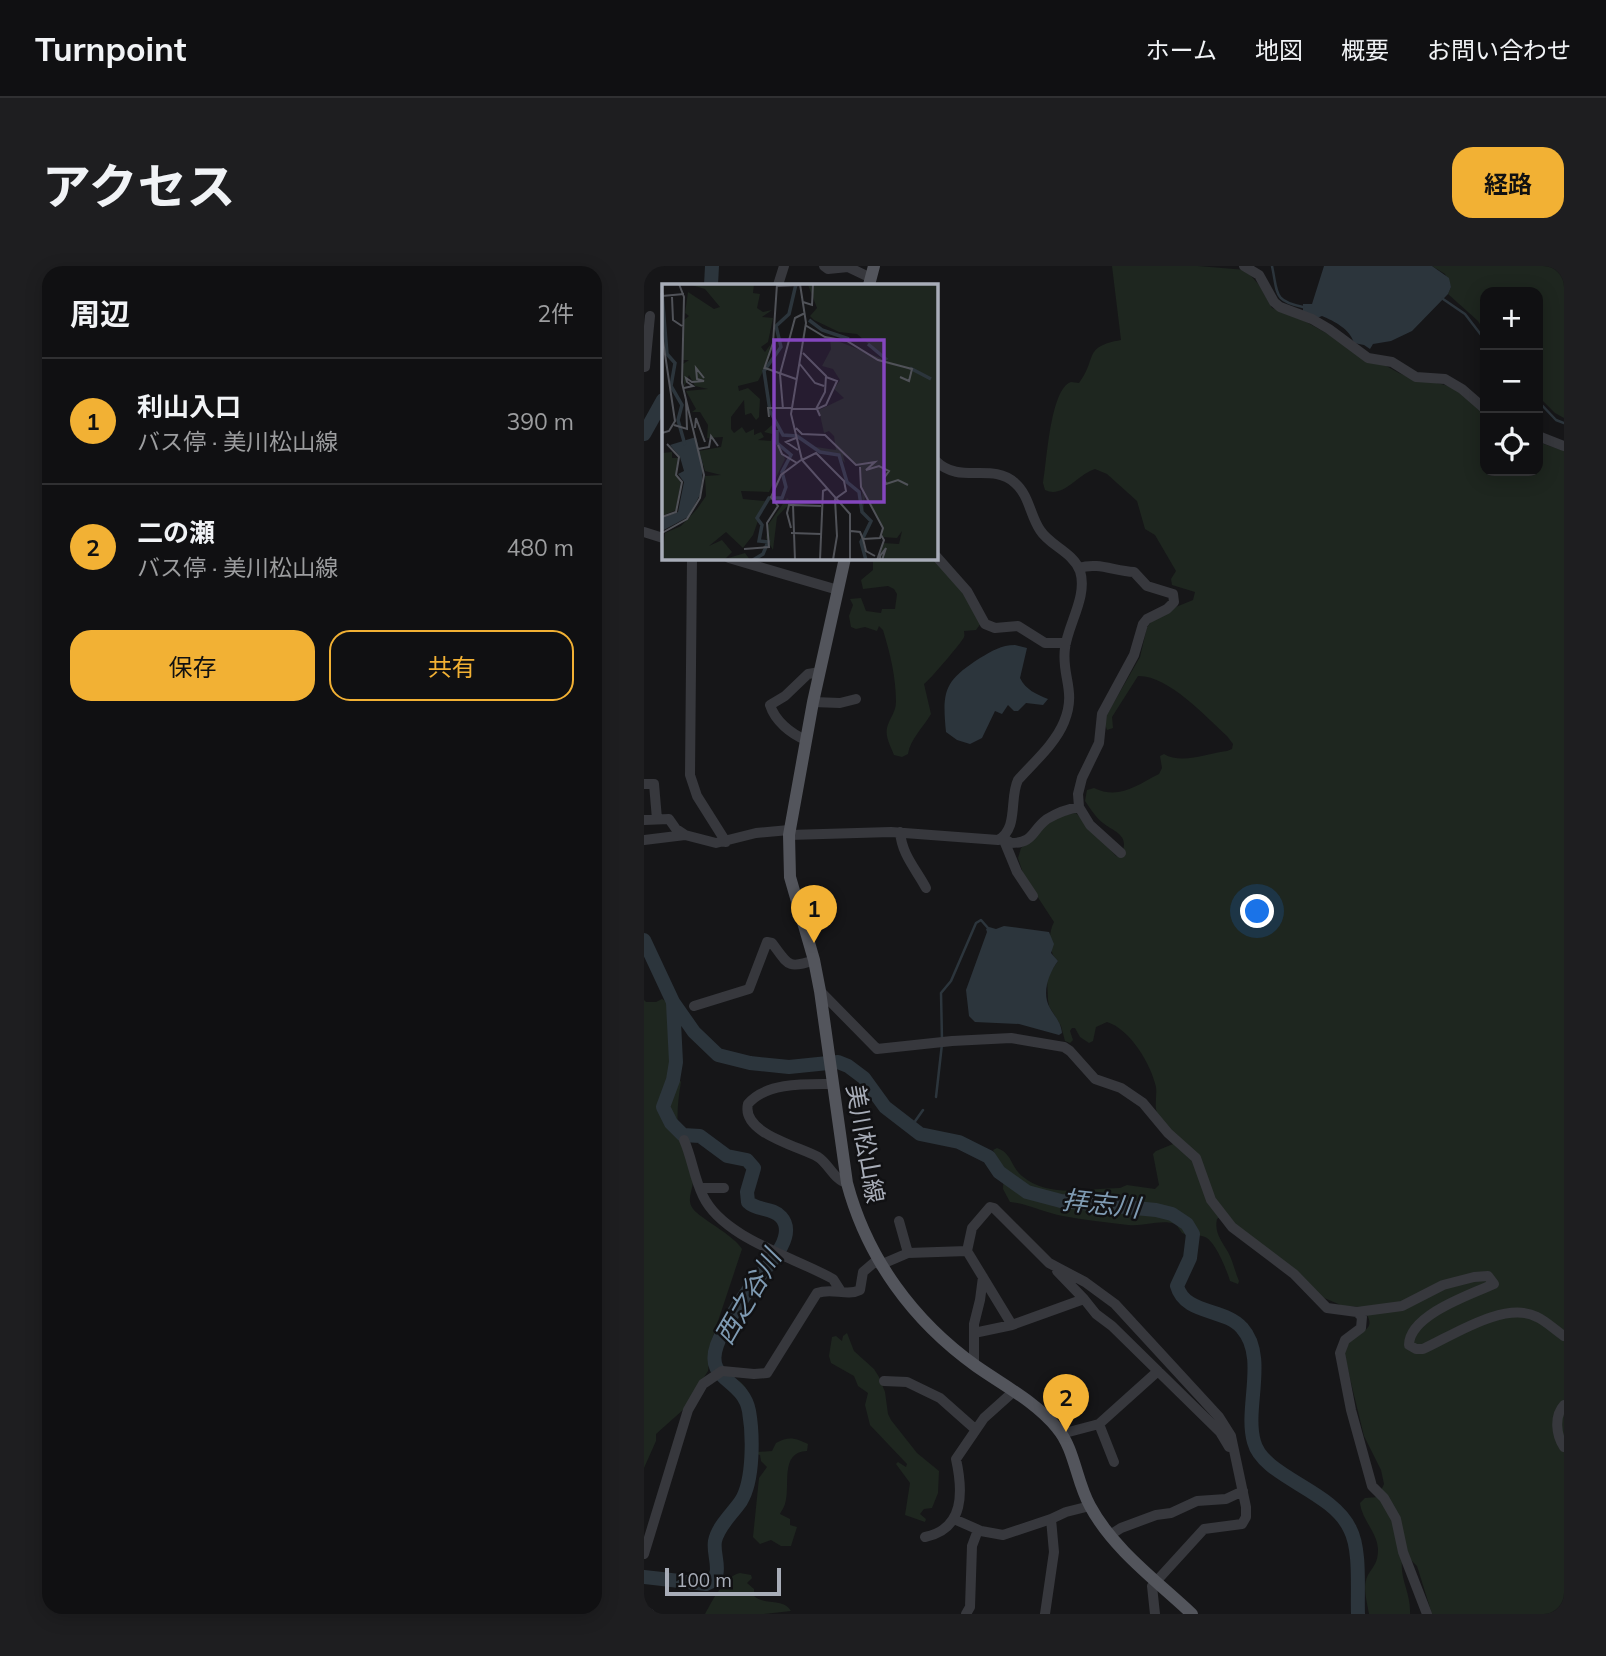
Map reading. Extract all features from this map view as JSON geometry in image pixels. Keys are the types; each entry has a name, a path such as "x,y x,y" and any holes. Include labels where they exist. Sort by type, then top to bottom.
{"main road":[{"name":"美川松山線","path":"845,560 813,702 789,832 789,865 793,890 814,960 847,1183 861,1229 878,1262 932,1329 974,1365 1049,1419 1062,1434 1090,1506 1110,1535 1192,1614"}],"street":[{"path":"778,284 784,266"},
{"path":"824,266 828,269 848,267 872,276"},
{"path":"1244,266 1259,275 1274,302 1280,307 1312,319 1368,358 1392,362 1416,377 1445,379 1462,389 1480,405"},
{"path":"647,315 647,367"},
{"path":"1543,438 1564,446"},
{"path":"938,462 958,474 1000,474 1016,483 1040,530 1079,568 1082,587 1066,643 1065,657 1070,690 1068,711 1058,734 1018,779 1014,788 1010,827 1003,838"},
{"path":"644,532 662,538"},
{"path":"938,558 967,591 982,620 989,627 1018,626 1045,643 1066,643"},
{"path":"692,560 690,775 697,796 726,842"},
{"path":"736,560 838,590"},
{"path":"1079,568 1094,564 1134,572 1147,586 1168,591 1174,598 1171,605 1143,624 1135,655 1102,714 1099,743 1079,788 1079,807 1090,825 1121,853"},
{"path":"806,740 782,724 775,717 770,705 785,696 808,674 820,672"},
{"path":"813,702 840,703 856,699"},
{"path":"644,784 654,784 657,819"},
{"path":"644,820 669,818 676,829 685,835 708,842 726,842 756,833 900,832 992,840 1003,838 1011,843 1028,840 1046,820 1060,812 1079,807"},
{"path":"900,832 910,864 926,888"},
{"path":"644,839 685,835"},
{"path":"1003,838 1017,872 1033,896"},
{"path":"694,1006 749,989 767,942 772,943 791,965 796,967 814,960"},
{"path":"820,991 877,1049 1011,1038 1044,1042 1070,1051 1095,1079 1135,1096 1168,1133 1196,1158 1211,1200 1232,1227 1255,1247 1284,1266 1328,1308 1357,1312 1402,1306 1443,1285 1488,1276 1494,1284 1440,1308 1417,1325 1409,1338 1409,1345 1416,1349 1423,1349 1507,1312 1520,1311 1537,1317 1564,1336"},
{"path":"832,1078 758,1095 748,1104 747,1116 761,1131 818,1157 839,1180 847,1183"},
{"path":"684,1140 706,1202 747,1239 833,1279 839,1290"},
{"path":"700,1188 724,1188"},
{"path":"1012,1325 967,1251 972,1228 990,1207 1055,1266 1096,1314 1112,1326 1220,1432 1234,1460"},
{"path":"899,1220 908,1253"},
{"path":"644,1554 688,1410 697,1392 718,1373 767,1373 813,1297 823,1291 839,1290 850,1294 860,1290 863,1272 878,1262 908,1253 967,1251"},
{"path":"1055,1266 1102,1293 1193,1388 1226,1425 1231,1436 1246,1517 1242,1524 1204,1529 1157,1581 1152,1590 1155,1614"},
{"path":"974,1365 974,1332 982,1277"},
{"path":"974,1332 1012,1325 1084,1299"},
{"path":"1357,1312 1362,1317 1362,1328 1345,1340 1340,1353 1351,1410 1372,1486 1384,1498 1396,1519 1401,1543 1427,1614"},
{"path":"1062,1434 1100,1424 1158,1371"},
{"path":"884,1381 907,1382 940,1398 975,1429"},
{"path":"925,1537 945,1530 954,1518 961,1485 956,1459 984,1418 1013,1392"},
{"path":"1564,1405 1558,1411 1558,1428 1564,1447"},
{"path":"1100,1424 1114,1462"},
{"path":"1110,1535 1121,1528 1156,1515 1171,1513 1196,1501 1226,1499 1243,1491"},
{"path":"954,1518 978,1530 1009,1534 1066,1512 1090,1506"},
{"path":"1045,1614 1054,1552 1051,1519"},
{"path":"966,1614 970,1607 972,1546 978,1530"},
{"path":"644,1610 650,1614"}],"shaded area":[{"path":"1112,266 1198,266 1246,270 1259,285 1272,308 1299,318 1399,373 1447,386 1472,400 1480,408 1480,476 1543,476 1543,444 1564,451 1564,1614 1432,1614 1417,1566 1409,1558 1402,1561 1402,1568 1410,1614 1369,1614 1365,1584 1376,1561 1378,1549 1360,1503 1365,1498 1378,1497 1384,1484 1381,1470 1364,1436 1344,1354 1349,1343 1369,1325 1367,1315 1361,1307 1343,1306 1315,1294 1224,1214 1217,1219 1217,1229 1231,1259 1238,1284 1230,1281 1220,1256 1209,1240 1202,1236 1182,1233 1176,1224 1164,1222 1128,1225 1056,1215 1010,1202 1003,1189 1004,1170 993,1150 997,1148 1006,1153 1022,1176 1033,1183 1044,1188 1069,1191 1120,1188 1127,1185 1155,1189 1159,1185 1153,1154 1173,1144 1157,1113 1156,1087 1149,1068 1138,1048 1124,1032 1107,1022 1096,1027 1093,1041 1089,1043 1080,1037 1075,1028 1070,1031 1073,1040 1070,1043 1065,1041 1048,1000 1047,977 1058,961 1052,953 1050,943 1054,922 1024,876 1018,858 1021,848 1057,817 1076,813 1116,856 1120,857 1123,839 1093,813 1085,801 1087,790 1128,790 1159,774 1162,768 1160,756 1164,754 1179,758 1195,757 1227,751 1232,749 1233,744 1198,708 1174,690 1162,682 1138,676 1112,717 1113,728 1107,730 1105,724 1106,716 1140,657 1147,627 1171,609 1193,600 1195,592 1172,585 1171,579 1176,571 1155,535 1145,529 1137,501 1107,474 1095,469 1064,489 1052,492 1045,490 1043,483 1048,444 1058,398 1064,387 1071,382 1079,383 1096,350 1121,340"},
{"path":"1324,266 1432,266 1449,278 1451,287 1448,294 1412,331 1391,341 1373,344 1370,349 1354,343 1345,330 1332,320 1303,312 1303,304 1312,304"},
{"path":"1432,266 1564,266 1564,418 1543,401 1543,287 1480,287 1480,324 1448,294 1451,287 1445,274"},
{"path":"873,560 938,560 964,592 981,623 976,630 964,631 964,637 958,646 924,684 931,714 914,738 908,754 902,757 894,755 887,735 896,706 896,693 883,630 879,626 877,631 865,627 851,627 849,616 853,605 850,599 861,598 866,611 881,613 882,609 895,609 897,594 894,589 888,586 863,589 861,580 873,570"},
{"path":"1015,645 1027,648 1020,678 1022,682 1048,699 1043,705 1026,703 1018,711 1008,705 1002,714 995,711 982,738 970,744 957,740 946,732 946,697 952,681 968,666 989,653 1001,647"},
{"path":"1004,926 1049,932 1054,944 1051,953 1058,961 1049,977 1046,996 1060,1026 1062,1033 1059,1035 1019,1024 975,1022 969,1016 966,990 986,929"},
{"path":"662,999 669,1003 673,1070 681,1082 678,1129 692,1170 691,1205 742,1249 712,1339 708,1371 684,1409 656,1434 656,1441 644,1468 644,1000 656,1002"},
{"path":"847,1333 854,1351 879,1377 891,1420 917,1453 939,1471 938,1493 932,1508 924,1509 920,1514 926,1519 925,1522 905,1515 910,1483 896,1464 898,1462 906,1467 907,1464 870,1425 865,1405 868,1393 858,1386 854,1376 831,1363 829,1356 832,1337 836,1336 842,1341"},
{"path":"727,1377 738,1380 750,1396 757,1452 772,1451 776,1443 788,1439 808,1444 807,1451 798,1453 789,1463 787,1497 780,1514 790,1519 790,1525 797,1527 791,1546 781,1546 771,1540 760,1544 753,1537 759,1478 767,1467 761,1461 760,1455 749,1452 744,1406"},
{"path":"740,1573 751,1575 752,1578 747,1583 754,1589 754,1596 758,1599 784,1605 791,1611 705,1614 724,1584"}],"waterway":[{"name":"拝志川","path":"711,284 712,266"},
{"path":"1272,266 1278,295 1286,302 1303,307"},
{"path":"1443,299 1465,314 1480,334"},
{"name":"拝志川","path":"644,434 662,402"},
{"path":"1543,406 1556,420 1564,423"},
{"path":"942,1040 941,993 951,981 976,923 981,920 988,928"},
{"name":"拝志川","path":"644,940 673,1002 694,1032 718,1055 750,1063 789,1067 838,1062 864,1078 885,1107 920,1134 959,1142 989,1157 999,1172 1027,1192 1061,1201 1156,1210 1172,1214 1187,1224 1193,1234 1190,1258 1177,1286 1188,1302 1235,1322 1250,1340 1255,1368 1252,1414 1254,1442 1270,1465 1329,1504 1350,1529 1356,1548 1358,1614"},
{"name":"西之谷川","path":"644,1577 706,1584 715,1576 715,1541 719,1530 745,1492 752,1444 749,1411 745,1400 720,1373 714,1357 731,1317 776,1255 786,1235 786,1225 781,1217 748,1202 747,1192 754,1168 747,1160 727,1156 700,1136 683,1135 671,1123 663,1107 673,1080 676,1062 673,1003"},
{"path":"936,1097 942,1044"},
{"path":"911,1127 923,1110"}],"place":[{"name":"利山入口","path":"814,943"},
{"name":"二の瀬","path":"1066,1432"}]}
